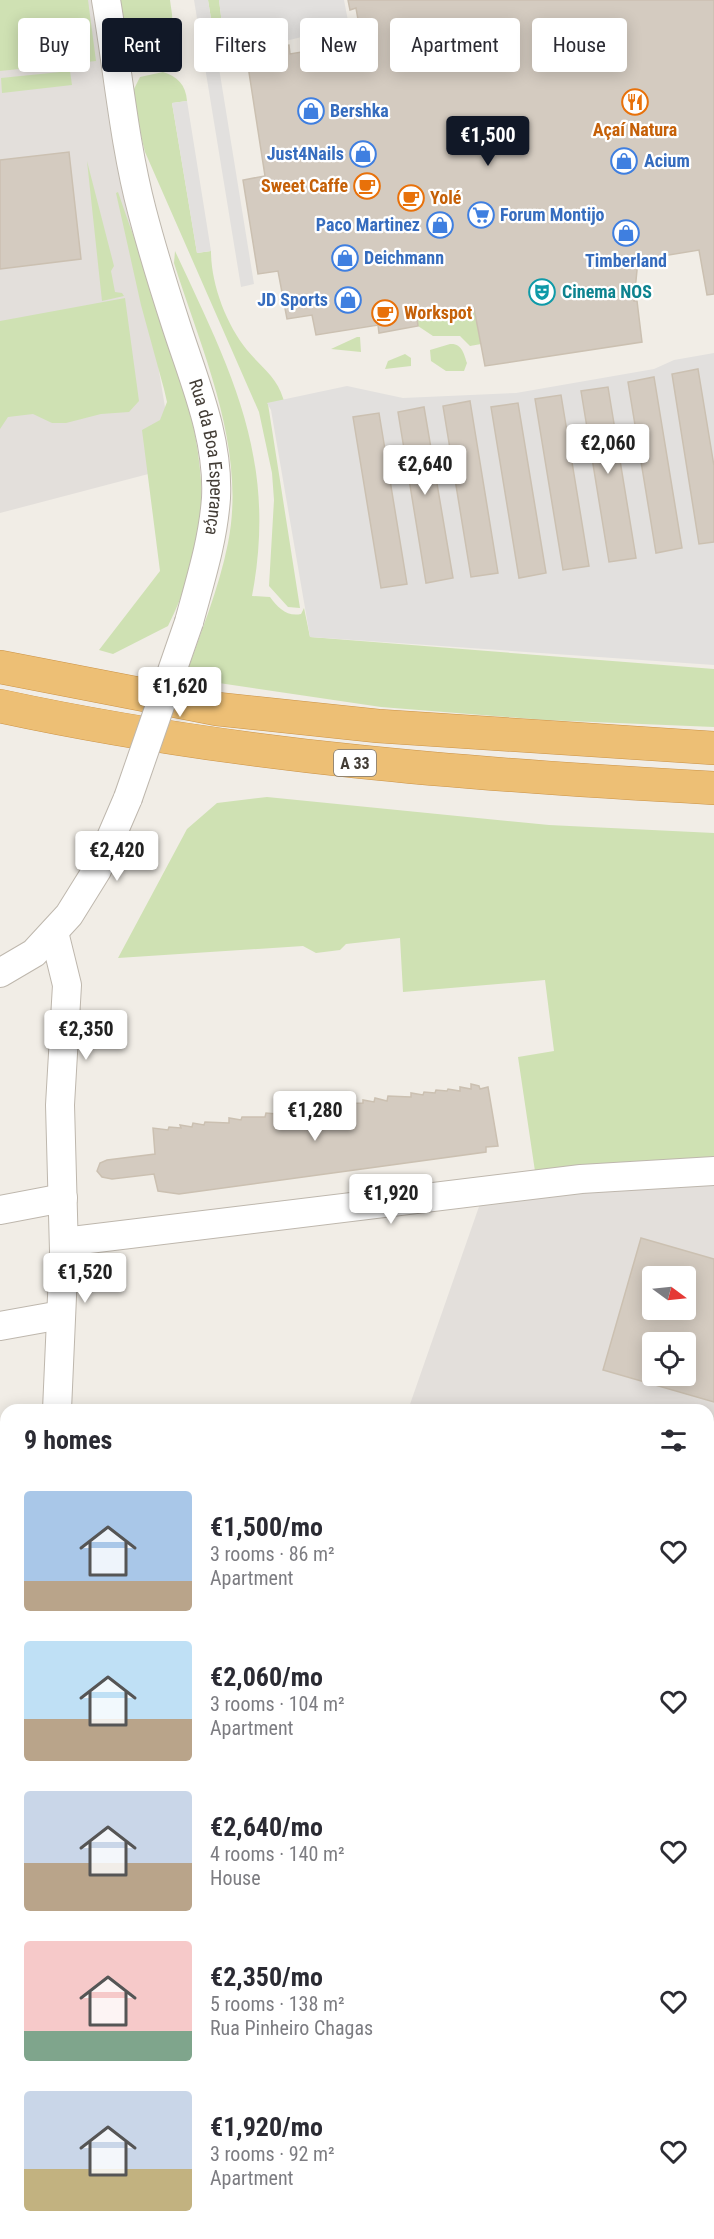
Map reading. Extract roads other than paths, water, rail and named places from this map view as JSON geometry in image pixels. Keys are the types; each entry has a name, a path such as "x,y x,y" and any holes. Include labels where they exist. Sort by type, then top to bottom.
{"highway":[{"name":"A 33","path":"0,668 218,709 378,726 714,748"},
{"name":"A 33","path":"0,706 134,732 362,764 567,780 714,788"}],"street":[{"name":"Rua da Boa Esperança","path":"0,973 34,953 54,932 69,915 97,870 128,798 189,622 210,548 216,497 212,445 197,386 142,210 106,0"},
{"path":"54,932 67,985 60,1105 64,1242 57,1404"},
{"path":"64,1242 581,1179 714,1171"},
{"path":"0,1210 63,1198"},
{"path":"0,1326 61,1315"}],"place":[{"name":"Açaí Natura","path":"635,102"},
{"name":"Bershka","path":"311,111"},
{"name":"Just4Nails","path":"363,154"},
{"name":"Acium","path":"624,161"},
{"name":"Sweet Caffe","path":"367,186"},
{"name":"Yolé","path":"411,198"},
{"name":"Forum Montijo","path":"481,215"},
{"name":"Paco Martinez","path":"440,225"},
{"name":"Timberland","path":"626,233"},
{"name":"Deichmann","path":"345,258"},
{"name":"Cinema NOS","path":"542,292"},
{"name":"JD Sports","path":"348,300"},
{"name":"Workspot","path":"385,313"}]}
